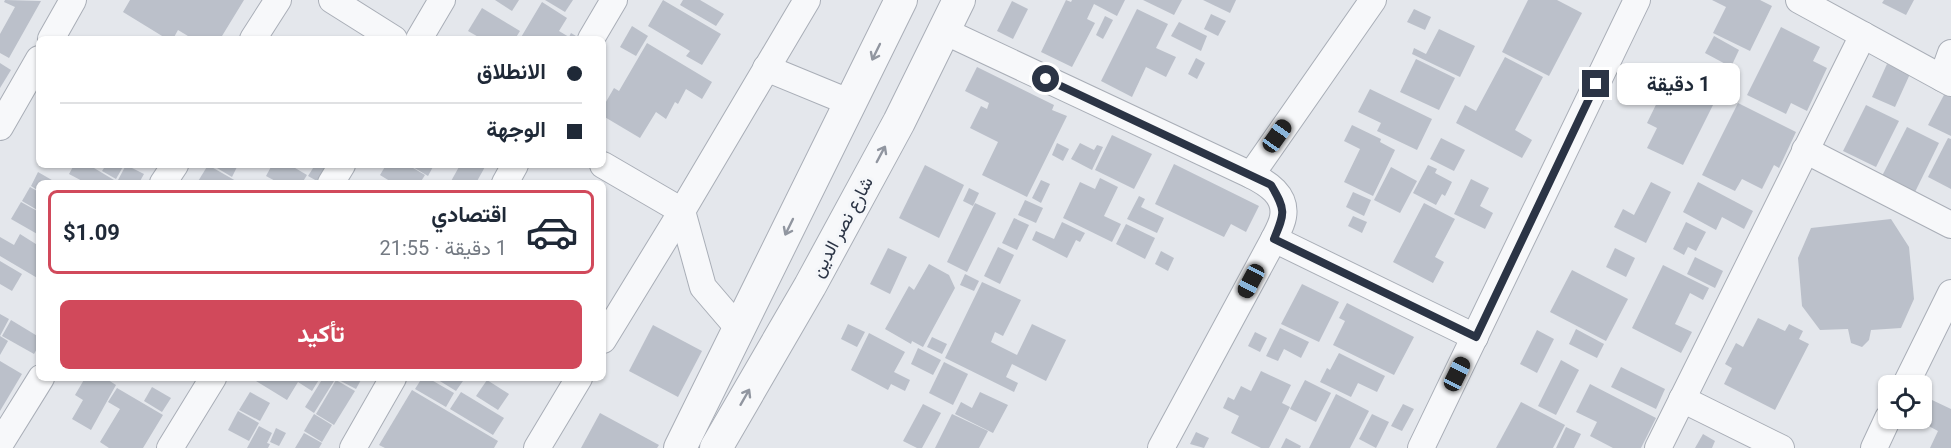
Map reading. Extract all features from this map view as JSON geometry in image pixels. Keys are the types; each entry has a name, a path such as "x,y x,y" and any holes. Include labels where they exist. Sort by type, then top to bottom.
{"street":[{"path":"53,36 73,0"},
{"path":"256,36 278,0"},
{"path":"332,0 389,36"},
{"path":"421,36 442,0"},
{"path":"593,36 615,0"},
{"path":"606,335 682,212 807,0"},
{"path":"680,448 901,0"},
{"name":"شارع نصر الدين","path":"716,448 810,286 899,122 959,0"},
{"path":"1251,175 1373,0"},
{"path":"1421,448 1637,0"},
{"path":"1798,0 1947,80 1951,53"},
{"path":"944,31 1271,185 1280,200 1283,216 1274,239 1161,448"},
{"path":"1658,448 1863,35"},
{"path":"0,127 36,64"},
{"path":"765,68 899,122"},
{"path":"1805,150 1951,225"},
{"path":"606,167 682,212 703,287 739,329"},
{"path":"1274,239 1476,337"},
{"path":"1910,375 1951,294"},
{"path":"0,444 39,381"},
{"path":"170,448 211,381"},
{"path":"353,448 391,381"},
{"path":"537,448 577,381"},
{"path":"1682,399 1781,448"},
{"path":"1874,448 1883,429"}],"building":[{"path":"5,0 41,1 9,58 0,53 0,34 15,7 4,2"},
{"path":"130,0 244,0 222,36 188,36 178,30 175,36 162,36 123,12"},
{"path":"495,0 519,0 512,11"},
{"path":"545,0 573,0 565,12"},
{"path":"663,0 721,34 702,65 686,56 690,51 648,26"},
{"path":"683,0 700,0 724,14 716,26 680,5"},
{"path":"1066,0 1071,2 1072,0 1125,0 1117,16 1094,4 1087,19 1095,23 1072,67 1041,52"},
{"path":"1143,0 1182,0 1174,15"},
{"path":"1203,0 1236,0 1230,13"},
{"path":"1528,0 1557,0 1582,13 1549,76 1502,52"},
{"path":"1712,0 1760,0 1772,6 1750,51 1713,33 1726,7"},
{"path":"1884,0 1914,0 1906,15 1882,3"},
{"path":"1012,1 1028,9 1013,39 997,31"},
{"path":"542,2 567,18 559,31 567,36 522,36"},
{"path":"482,8 520,31 517,36 477,36 468,31"},
{"path":"1137,9 1168,24 1156,48 1176,57 1166,77 1146,67 1132,97 1101,81"},
{"path":"1414,9 1431,17 1425,30 1407,22"},
{"path":"1211,14 1226,21 1218,36 1204,29"},
{"path":"1105,16 1113,20 1103,39 1096,35"},
{"path":"1179,22 1207,36 1201,51 1171,36"},
{"path":"632,26 648,36 636,56 620,47"},
{"path":"1781,27 1820,47 1813,61 1827,68 1807,111 1791,103 1786,114 1747,95"},
{"path":"1439,29 1475,46 1460,77 1412,54 1414,48 1426,54"},
{"path":"1714,36 1739,50 1731,67 1705,53"},
{"path":"647,43 712,82 702,99 686,89 678,104 675,102 666,119 656,112 640,138 606,118 606,102 614,88 619,91"},
{"path":"1505,57 1543,77 1515,130 1532,140 1522,158 1456,123 1465,105 1476,111"},
{"path":"1196,58 1205,63 1197,79 1188,74"},
{"path":"1416,59 1455,78 1439,110 1400,92"},
{"path":"0,63 11,70 0,88"},
{"path":"1887,64 1910,74 1895,107 1872,97"},
{"path":"977,67 1054,105 1052,110 1067,116 1027,197 982,175 998,142 970,128 981,106 987,109 989,103 965,91"},
{"path":"1671,74 1717,97 1683,165 1647,148 1657,128 1647,123"},
{"path":"1370,89 1432,119 1417,150 1377,131 1381,123 1358,112"},
{"path":"1945,93 1951,96 1951,136 1928,125"},
{"path":"1738,103 1796,132 1779,168 1774,165 1762,189 1742,179 1735,191 1702,175"},
{"path":"1866,105 1899,121 1876,167 1843,151"},
{"path":"1352,125 1381,139 1380,142 1395,150 1373,196 1344,182 1360,149 1344,141"},
{"path":"1907,127 1939,143 1915,192 1882,176"},
{"path":"1112,135 1152,154 1134,189 1095,170"},
{"path":"1441,138 1465,150 1454,171 1430,159"},
{"path":"1948,138 1951,139 1951,189 1928,177"},
{"path":"1057,143 1069,149 1063,161 1052,155"},
{"path":"1080,143 1094,150 1097,145 1103,147 1092,170 1071,159"},
{"path":"1174,164 1259,206 1246,232 1231,224 1224,237 1155,204"},
{"path":"925,165 964,185 939,238 899,218"},
{"path":"1428,165 1437,169 1435,173 1452,182 1445,196 1442,194 1436,205 1413,193"},
{"path":"1391,167 1417,181 1400,213 1374,200"},
{"path":"72,168 94,168 114,180 80,180 69,174"},
{"path":"104,168 122,168 116,179 102,171"},
{"path":"124,168 132,168 144,174 141,180 118,180"},
{"path":"206,168 213,168 234,180 199,180"},
{"path":"217,168 236,168 232,177"},
{"path":"270,168 295,168 307,175 304,180 273,180 266,176"},
{"path":"313,168 325,168 318,180 308,176"},
{"path":"384,168 413,168 425,175 422,180 388,180 380,175"},
{"path":"415,168 432,168 428,176"},
{"path":"458,168 484,168 478,180 452,180"},
{"path":"38,172 52,180 36,180 36,189 31,186"},
{"path":"1100,178 1118,187 1104,216 1121,224 1112,242 1063,218 1080,182 1095,189"},
{"path":"1471,179 1489,188 1480,206 1493,213 1485,229 1454,214"},
{"path":"1041,180 1050,184 1041,203 1032,198"},
{"path":"1651,182 1671,192 1646,243 1614,227 1623,209 1634,215"},
{"path":"1698,182 1753,211 1744,229 1722,217 1716,230 1683,212"},
{"path":"30,187 36,190 36,209 22,201"},
{"path":"969,188 979,193 973,206 963,201"},
{"path":"1353,192 1371,200 1364,216 1346,207"},
{"path":"1139,196 1145,199 1141,207 1164,218 1157,233 1127,219"},
{"path":"1025,200 1043,208 1036,223 1018,215"},
{"path":"21,202 36,210 36,233 11,219"},
{"path":"975,203 996,213 967,272 947,262"},
{"path":"1424,203 1455,219 1435,257 1444,262 1433,283 1393,262"},
{"path":"1353,216 1367,222 1362,233 1348,226"},
{"path":"1014,218 1029,225 1017,250 1002,243"},
{"path":"1891,219 1909,247 1914,299 1901,328 1871,330 1869,340 1862,347 1851,343 1848,329 1820,330 1802,306 1798,258 1811,228"},
{"path":"1062,222 1085,233 1080,242 1076,240 1067,258 1032,240 1036,231 1054,239"},
{"path":"1686,222 1706,232 1696,251 1688,247 1684,255 1673,249"},
{"path":"1126,224 1155,238 1145,259 1116,244"},
{"path":"20,234 36,244 36,277 0,256 0,237 14,245"},
{"path":"998,247 1014,255 1000,284 984,276"},
{"path":"888,248 907,257 890,294 870,284"},
{"path":"1615,248 1635,258 1626,277 1606,267"},
{"path":"1161,251 1174,258 1168,271 1155,264"},
{"path":"1695,257 1723,271 1715,288 1687,274"},
{"path":"0,261 22,274 12,291 0,284"},
{"path":"929,264 949,275 955,288 923,347 912,341 911,344 885,329 909,286 914,290"},
{"path":"1663,265 1709,288 1703,300 1690,293 1675,324 1692,332 1681,353 1632,328"},
{"path":"1572,270 1628,299 1606,341 1550,312"},
{"path":"965,274 979,281 974,291 960,285"},
{"path":"982,282 1021,300 1003,336 995,332 991,342 1017,355 1032,324 1066,340 1046,381 1012,364 1006,377 1018,383 1014,392 945,358"},
{"path":"1302,284 1339,302 1319,342 1281,324"},
{"path":"1347,303 1414,337 1394,375 1333,345 1345,321 1339,318"},
{"path":"0,314 9,319 0,336"},
{"path":"1758,318 1785,331 1789,324 1803,331 1799,339 1809,344 1775,410 1724,384 1732,368 1725,364 1736,343 1743,347"},
{"path":"11,320 36,335 36,350 34,354 2,336"},
{"path":"848,324 865,332 857,347 841,339"},
{"path":"653,325 702,351 678,397 629,371"},
{"path":"1280,328 1309,342 1301,358 1284,349 1278,361 1266,356"},
{"path":"1576,329 1604,344 1597,358 1569,344"},
{"path":"1537,330 1554,339 1537,373 1520,364"},
{"path":"1255,332 1267,338 1260,352 1248,346"},
{"path":"869,333 905,352 894,372 910,380 905,391 891,384 888,390 851,370"},
{"path":"0,336 8,341 0,355"},
{"path":"932,337 947,344 942,354 927,347"},
{"path":"918,348 941,360 933,375 911,364"},
{"path":"1339,353 1385,376 1377,392 1358,383 1351,397 1320,382 1327,368 1330,370"},
{"path":"1561,360 1579,370 1556,415 1538,406"},
{"path":"0,361 22,374 0,411"},
{"path":"944,362 968,374 953,405 929,393"},
{"path":"1621,367 1665,389 1656,409 1611,387"},
{"path":"1261,371 1291,385 1282,403 1290,407 1269,448 1261,448 1231,433 1239,416 1223,408 1228,397 1234,400 1241,386 1251,391"},
{"path":"1305,380 1331,393 1316,422 1290,409"},
{"path":"83,381 110,381 116,385 91,430 72,419 83,400 75,395"},
{"path":"256,381 318,381 312,391 298,382 287,400"},
{"path":"321,381 334,381 314,413 305,407"},
{"path":"335,381 355,391 334,425 316,414"},
{"path":"341,381 360,381 356,389"},
{"path":"420,381 433,381 454,393 446,407 415,389"},
{"path":"440,381 463,381 456,391"},
{"path":"486,381 509,394 498,410 476,396"},
{"path":"1590,384 1656,418 1641,448 1613,448 1590,436 1597,422 1576,412"},
{"path":"152,387 171,398 162,412 144,401"},
{"path":"117,388 163,415 143,448 109,448 100,442 120,409 108,402"},
{"path":"412,390 498,441 494,448 385,448 379,445"},
{"path":"250,392 270,403 260,421 239,410"},
{"path":"461,392 504,418 493,435 450,409"},
{"path":"980,392 1008,405 993,433 955,414 961,402 972,408"},
{"path":"1336,394 1369,411 1350,448 1309,448"},
{"path":"1932,400 1951,409 1951,448 1930,448 1938,431 1932,428"},
{"path":"1521,402 1565,425 1553,448 1496,448"},
{"path":"923,404 941,413 922,448 917,448 903,441"},
{"path":"1403,404 1414,409 1402,431 1391,426"},
{"path":"238,411 259,423 249,441 228,430"},
{"path":"600,413 659,445 657,448 581,448"},
{"path":"314,414 332,425 322,442 304,431"},
{"path":"952,414 988,431 979,448 935,448"},
{"path":"1372,414 1389,422 1376,448 1359,439"},
{"path":"259,426 272,433 267,443 270,444 268,448 247,448"},
{"path":"1566,427 1581,434 1574,448 1556,448"},
{"path":"276,428 286,433 279,446 270,442"},
{"path":"1196,432 1209,438 1204,448 1190,444"},
{"path":"304,433 322,443 319,448 295,448"},
{"path":"1703,434 1715,441 1712,448 1695,448"},
{"path":"1286,438 1301,446 1300,448 1281,448"}],"route":[{"path":"1046,79 1271,185 1280,200 1283,216 1274,239 1476,337 1596,84"}]}
